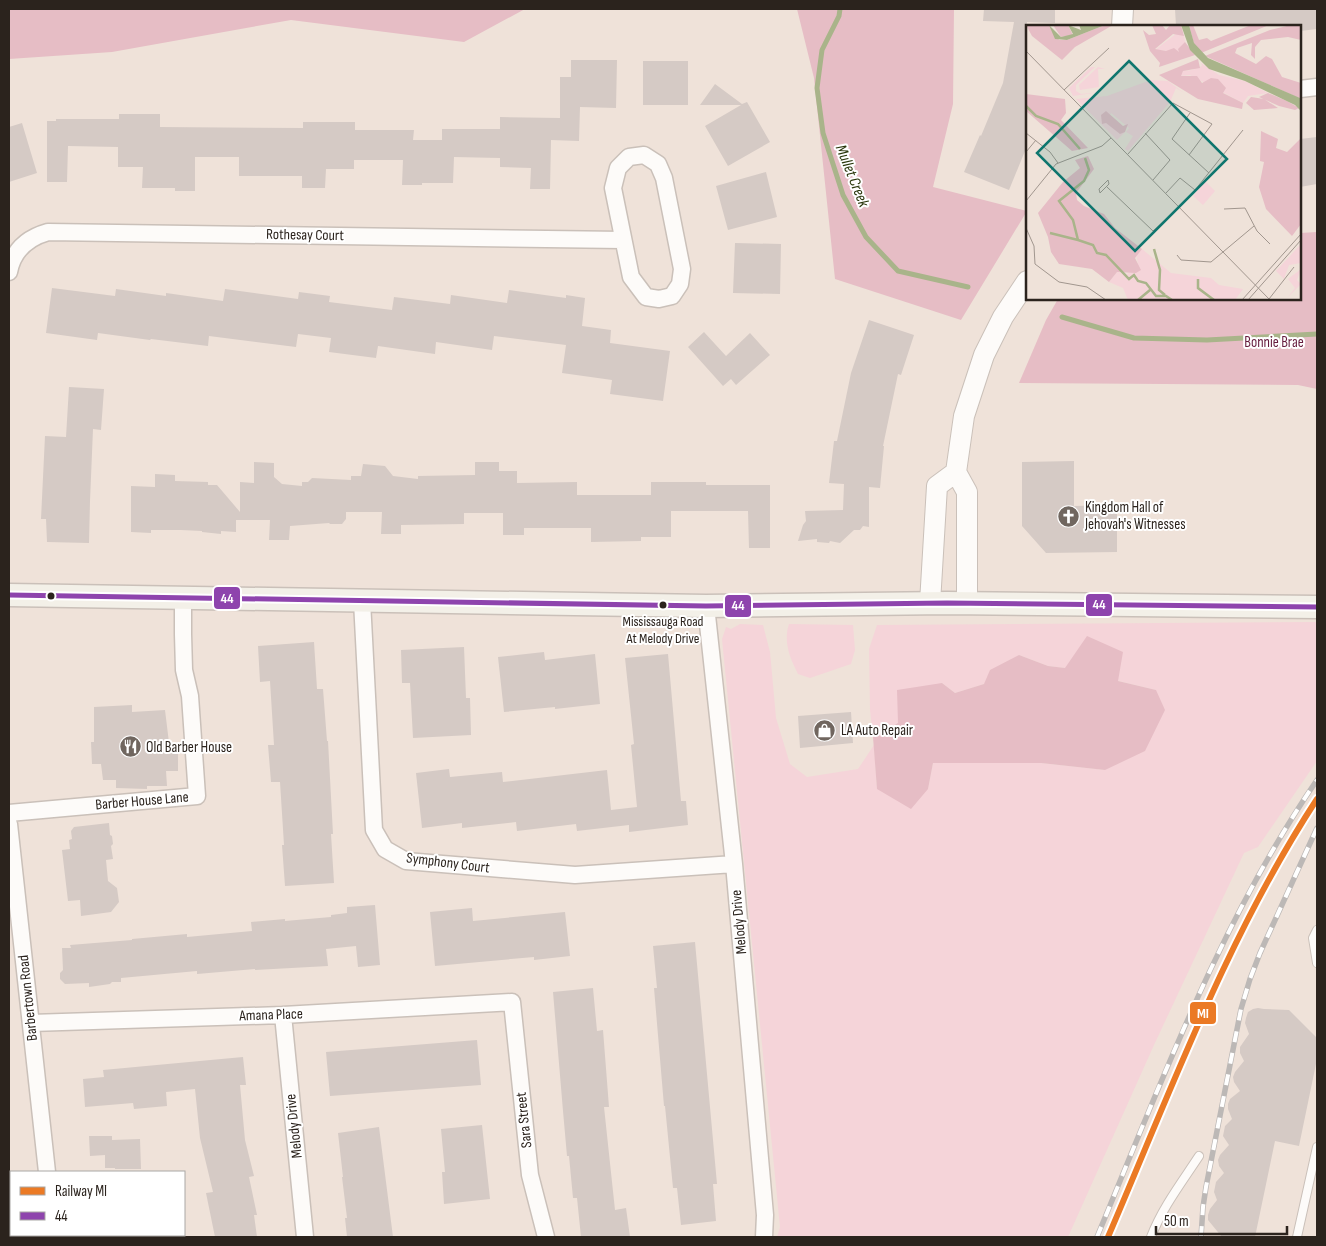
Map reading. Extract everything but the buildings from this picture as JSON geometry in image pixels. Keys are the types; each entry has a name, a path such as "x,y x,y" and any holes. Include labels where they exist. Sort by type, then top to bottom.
{"main road":[{"path":"9,595 706,606 967,603 1317,607"}],"street":[{"path":"1122,25 1123,9"},
{"path":"1301,89 1317,87"},
{"path":"644,155 658,164 664,178 682,269 680,284 672,296 659,299 646,297 631,277 623,240 613,188 618,168 629,157 644,155"},
{"name":"Rothesay Court","path":"9,272 13,257 24,243 31,238 48,232 623,240"},
{"path":"967,603 967,492 956,472 964,416 984,355 1003,318 1026,283"},
{"path":"930,603 937,486 956,472"},
{"name":"Barber House Lane","path":"9,813 197,796 190,696 184,670 183,598"},
{"name":"Symphony Court","path":"362,601 374,830 385,849 406,861 575,875 734,864"},
{"name":"Melody Drive","path":"706,606 734,864 765,1215 764,1237"},
{"name":"Barbertown Road","path":"9,824 47,1171"},
{"name":"Amana Place","path":"31,1023 283,1015 512,1002"},
{"name":"Sara Street","path":"512,1002 530,1176 546,1237"},
{"name":"Melody Drive","path":"283,1015 305,1237"}],"lane":[{"path":"1317,930 1313,938 1317,963"},
{"path":"1297,1237 1317,1147"},
{"path":"1150,1237 1171,1199 1199,1156"}],"shaded area":[{"path":"1317,623 1317,761 1258,847 1244,853 1154,1045 1068,1237 777,1237 780,1227 722,639 726,627 731,629 740,624 763,625 770,652 776,718 790,764 807,777 858,769 874,745 877,789 928,789 933,763 1041,763 1105,770 1156,690 1065,668 1048,666 1019,655 984,684 955,693 942,683 898,723 873,737 870,710 869,649 877,625"},
{"path":"789,624 853,625 855,650 851,664 810,678 798,674 787,644"}],"green space":[{"path":"9,9 525,9 464,42 291,20 112,52 9,59"},
{"path":"797,9 954,9 953,104 933,187 1026,211 961,320 835,279 814,78"},
{"name":"Bonnie Brae","path":"1317,232 1317,389 1298,385 1019,383 1046,320 1057,300 1301,300 1301,233"},
{"path":"1087,636 1123,652 1118,681 1156,690 1165,710 1145,751 1105,770 1041,763 933,763 928,789 911,809 877,789 873,737 898,723 897,690 942,683 955,693 984,684 990,670 1019,655 1048,666 1065,668"}],"waterway":[{"name":"Mullet Creek","path":"840,9 839,16 822,50 817,88 823,133 843,195 866,237 898,271 968,287"},
{"name":"Mullet Creek","path":"1062,317 1134,338 1207,340 1317,334"}],"railway":[{"path":"1097,1237 1195,1002 1222,945 1283,833 1317,780"},
{"path":"1201,1237 1206,1187 1241,1009 1260,953 1317,828"}],"rail line":[{"name":"MI","path":"1108,1237 1203,1013 1229,958 1285,851 1317,799"}],"transit line":[{"name":"44","path":"9,595 706,606 947,603 1317,607"}],"place":[{"name":"Kingdom Hall of Jehovah's Witnesses","path":"1069,516"},
{"name":"Mississauga Road At Melody Drive","path":"663,605"},
{"name":"LA Auto Repair","path":"825,730"},
{"name":"Old Barber House","path":"130,747"}]}
